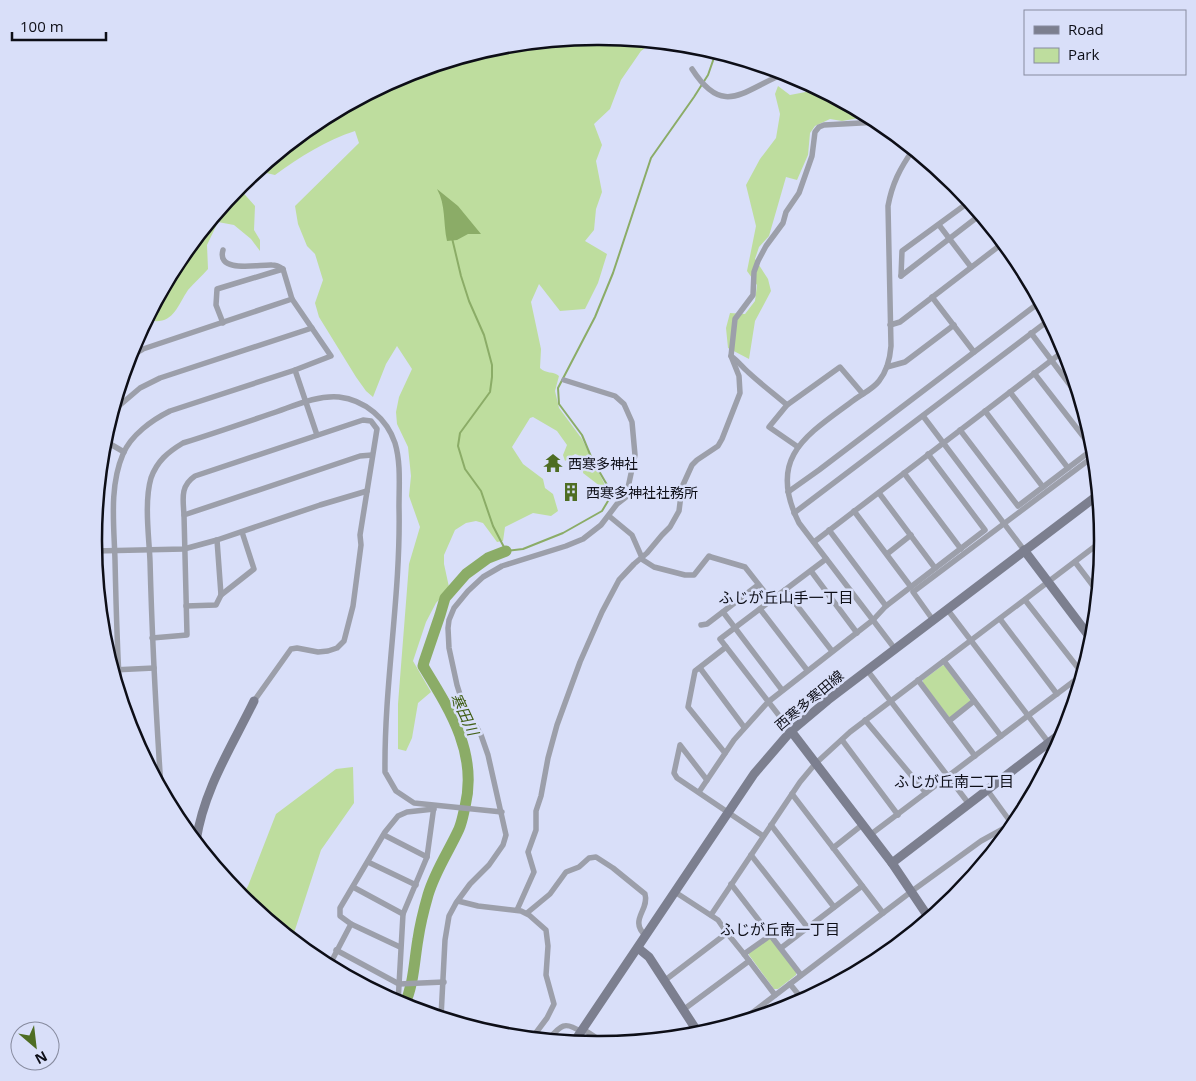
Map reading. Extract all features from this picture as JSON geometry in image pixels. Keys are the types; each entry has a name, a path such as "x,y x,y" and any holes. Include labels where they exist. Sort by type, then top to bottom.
{"street":[{"path":"692,69 707,89 724,97 733,96 755,88 775,78"},
{"path":"517,910 534,872 528,852 536,830 536,811 541,796 551,744 583,656 602,612 619,580 642,558 675,520 680,507 682,487 692,465 718,446 722,439 740,393 739,376 731,356 735,319 753,295 754,272 758,260 783,223 786,212 804,182 812,156 815,132 824,125 864,123"},
{"path":"895,649 799,523 788,492 790,467 798,448 806,437 877,383 887,368 890,357 888,206 890,193 898,172 910,155"},
{"path":"964,206 902,251 901,276 975,219"},
{"path":"939,225 971,267"},
{"path":"890,325 900,322 997,247"},
{"path":"223,250 222,257 226,263 232,266 273,265 283,269"},
{"path":"116,654 113,516 115,479 124,452 144,427 170,411 332,356 292,299 283,269"},
{"path":"223,323 216,305 217,289 283,269"},
{"path":"932,297 974,352"},
{"path":"140,350 292,299"},
{"path":"788,492 1034,306"},
{"path":"794,513 1043,324"},
{"path":"887,368 905,362 954,325"},
{"path":"122,404 140,388 160,378 312,328"},
{"path":"1031,333 1067,381"},
{"path":"814,542 1058,355"},
{"path":"731,356 739,361 742,367 787,405"},
{"path":"798,448 769,426 787,405 840,367 863,394"},
{"path":"295,370 317,435"},
{"path":"1034,373 1082,435"},
{"path":"442,1011 446,930 450,916 470,884 489,865 505,842 506,830 486,749 479,731 462,701 457,686 449,648 449,620 462,598 487,574 513,562 566,546 583,539 597,529 617,504 626,497 629,486 635,455 630,416 624,404 615,396 564,380"},
{"path":"1010,392 1068,468"},
{"path":"158,768 152,638 149,489 155,469 168,452 184,444 306,402 320,398 339,397 362,404 372,410 386,424 394,441 398,458 400,532 385,772 396,791 414,803 434,808 502,812"},
{"path":"985,411 1043,487"},
{"path":"923,416 1085,631"},
{"path":"152,638 187,635 184,488 188,481 194,476 317,435 363,420 371,421 376,429 360,535 361,545 353,606 344,640 337,648 328,651 318,652 297,648 291,649 254,701 208,791 198,832"},
{"path":"960,430 1018,506 1086,455"},
{"path":"112,445 124,452"},
{"path":"699,792 744,727 768,702 874,620 886,606 985,530 928,454"},
{"path":"184,515 360,456 372,455"},
{"path":"933,620 913,592 1087,461"},
{"path":"904,473 961,549"},
{"path":"103,551 184,549 367,491"},
{"path":"878,493 936,568"},
{"name":"西寒多寒田線","path":"578,1035 763,763 791,731 867,670 1091,499"},
{"path":"854,511 911,587"},
{"path":"608,516 632,535 646,563 654,567 689,576 696,574 709,556 711,556 745,567 771,600"},
{"path":"829,530 886,606"},
{"path":"186,606 216,605 221,595 254,569 242,532"},
{"path":"887,554 910,535"},
{"path":"217,540 221,595"},
{"path":"711,915 770,825 816,764 865,720 1093,548"},
{"path":"826,559 720,639 892,863 926,912"},
{"path":"1075,562 1091,583"},
{"path":"811,570 857,633"},
{"path":"701,625 707,624 758,585"},
{"path":"785,590 832,651"},
{"path":"1025,600 1077,668"},
{"path":"760,609 807,670"},
{"path":"947,609 1050,744"},
{"path":"723,612 782,690"},
{"path":"1000,619 1057,694"},
{"path":"725,753 688,707 695,672 726,647"},
{"path":"944,661 1001,736"},
{"path":"119,670 154,668"},
{"path":"700,668 744,727"},
{"path":"867,670 970,804"},
{"path":"918,680 976,756"},
{"path":"870,835 1073,681"},
{"path":"949,721 974,701"},
{"path":"865,720 926,793"},
{"path":"842,740 898,815"},
{"path":"707,780 680,745 674,773 677,778 763,836"},
{"path":"892,863 970,804 1046,751"},
{"path":"988,791 1009,817"},
{"path":"792,794 882,913"},
{"path":"400,947 351,924 340,916 340,908 384,835 398,816 407,812 434,808"},
{"path":"398,994 403,914 426,857 434,808"},
{"path":"770,825 834,908"},
{"path":"833,848 862,825"},
{"path":"755,1011 882,913 981,841 999,831"},
{"path":"384,835 426,857"},
{"path":"751,855 808,928"},
{"path":"527,913 550,894 566,872 579,866 589,858 596,857 645,894 646,901 638,922 646,936"},
{"path":"368,862 416,885"},
{"path":"731,884 802,975"},
{"path":"781,948 862,886"},
{"path":"353,887 403,914"},
{"path":"675,892 718,920 775,995"},
{"path":"458,901 527,913 547,932 546,975 554,1002 547,1018 536,1032"},
{"path":"332,958 351,924"},
{"path":"664,981 727,933"},
{"path":"744,954 771,935"},
{"path":"638,948 649,957 694,1026"},
{"path":"336,950 399,984 444,982"},
{"path":"683,1010 749,961"},
{"path":"790,984 797,994"},
{"path":"554,1034 566,1025 582,1030 592,1036"}],"green space":[{"path":"598,45 646,47 641,51 621,80 610,109 594,124 602,145 596,161 602,192 596,209 594,230 585,241 607,254 598,283 585,309 560,311 539,284 531,302 541,349 540,368 559,376 555,391 559,408 582,439 607,489 605,490 583,473 584,463 578,455 575,454 565,461 563,455 567,445 557,431 533,417 530,418 512,447 523,464 543,479 545,488 553,494 558,511 551,516 533,513 505,527 503,541 497,542 483,523 476,521 466,523 455,530 444,555 449,587 436,603 426,622 413,661 431,692 418,703 412,738 406,751 398,749 398,704 409,564 420,527 409,496 411,476 408,447 397,424 396,412 399,397 412,369 397,346 386,364 373,397 366,391 319,317 315,303 323,280 315,254 307,246 298,224 295,206 359,143 355,131 334,139 314,150 275,175 266,173 296,147 350,111 379,96 439,71 470,62 533,49"},
{"path":"778,86 790,95 807,92 857,118 842,121 830,119 815,126 810,133 808,155 797,180 786,177 769,236 759,247 755,259 768,279 771,291 755,321 749,359 728,348 726,328 730,313 745,314 755,301 757,285 747,271 756,226 746,185 760,159 776,138 780,114 775,94"},
{"path":"244,194 255,206 254,230 260,240 260,251 251,239 234,225 219,222"},
{"path":"217,224 207,245 208,269 188,290 173,314 168,318 154,321 186,265"},
{"path":"943,665 970,700 970,703 951,717 949,717 923,683 923,680"},
{"path":"353,767 354,803 321,850 294,932 246,889 276,814 336,769"},
{"path":"768,938 771,939 796,971 796,975 778,989 774,989 749,955"}],"shaded area":[{"path":"437,189 458,206 481,234 468,234 457,240 447,241 443,208"}],"waterway":[{"path":"452,238 461,276 469,301 484,335 492,365 490,392 460,433 458,446 465,469 481,491 493,526 506,551 523,549 563,533 602,511 608,501 610,490 592,459 582,435 559,404 558,388 595,317 613,273 651,158 708,75 714,59"},
{"name":"寒田川","path":"407,998 428,895 438,869 460,826 468,787 468,768 465,750 459,733 443,699 423,666 445,598 466,574 488,558 506,551"}],"place":[{"name":"西寒多神社","path":"553,463"},
{"name":"西寒多神社社務所","path":"571,492"}],"district":[{"name":"ふじが丘山手一丁目","path":"786,597"},
{"name":"ふじが丘南二丁目","path":"954,781"},
{"name":"ふじが丘南一丁目","path":"780,929"}]}
